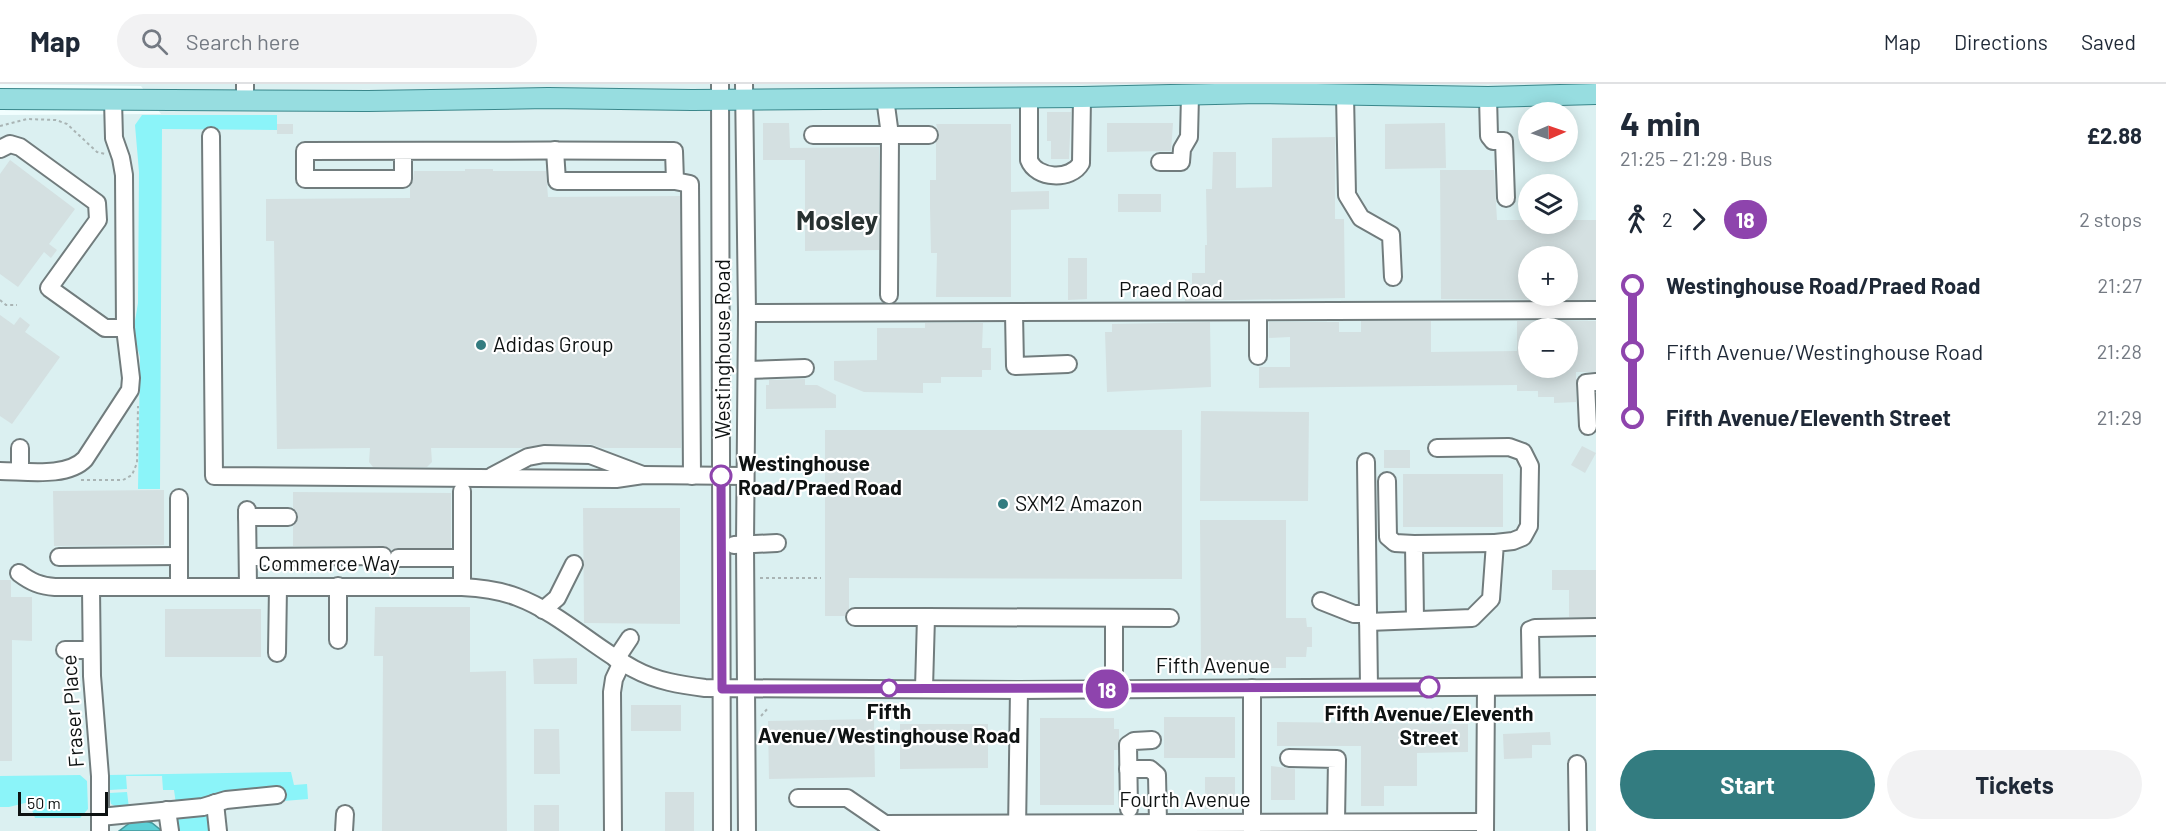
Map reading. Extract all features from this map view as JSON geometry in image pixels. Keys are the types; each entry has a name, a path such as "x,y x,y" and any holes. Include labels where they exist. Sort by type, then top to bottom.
{"main road":[{"path":"0,99 113,100 245,92 548,91 744,92 885,98 1190,95 1259,89 1345,95 1488,97 1519,91 1574,89 1596,94"},
{"path":"1574,89 1596,107"}],"street":[{"name":"Westinghouse Road","path":"720,92 722,831"},
{"name":"Westinghouse Road","path":"744,92 747,313 745,476 747,831"},
{"path":"1160,162 1181,162 1182,149 1189,138 1190,95"},
{"path":"1345,95 1347,195 1361,218 1391,234 1393,277"},
{"path":"1029,97 1029,160 1031,166 1036,171 1068,174 1081,164 1082,97"},
{"path":"1488,97 1489,136 1493,141 1504,141 1506,198"},
{"path":"885,98 890,135 889,295"},
{"path":"0,471 70,470 85,459 130,390 131,378 125,328 124,175 114,138 113,100"},
{"path":"813,135 929,135"},
{"path":"211,136 214,476 492,476 616,479 643,475 745,476"},
{"path":"0,149 10,144 20,147 97,203 98,220 50,288 105,328 125,328"},
{"path":"555,150 556,181 675,180 690,184 692,476"},
{"path":"403,151 403,179 305,179 305,151 555,150 674,151 675,180"},
{"name":"Praed Road","path":"747,313 1596,310"},
{"path":"1258,312 1258,356"},
{"path":"1014,313 1015,366 1068,364"},
{"path":"747,370 805,368"},
{"path":"1588,426 1586,383 1596,382"},
{"path":"1387,481 1388,537 1395,543 1495,543 1513,541 1523,537 1529,526 1530,466 1523,452 1509,447 1437,447"},
{"path":"20,448 20,471"},
{"path":"492,476 528,457 544,454 590,455 643,475"},
{"path":"1366,462 1369,687"},
{"path":"462,491 462,587"},
{"path":"178,498 179,587"},
{"path":"248,587 248,514 288,517"},
{"path":"721,546 777,543"},
{"path":"1321,601 1368,618 1415,620 1472,618 1491,599 1495,543"},
{"path":"1414,544 1415,620"},
{"path":"59,557 179,556"},
{"path":"248,557 462,558"},
{"path":"543,610 557,598 574,564"},
{"name":"Commerce Way","path":"19,573 42,586 91,588 462,587 506,593 543,610 619,661 649,676 674,683 722,689"},
{"path":"338,586 338,640"},
{"path":"277,653 278,587"},
{"name":"Fraser Place","path":"91,588 91,650 100,776 100,824"},
{"path":"855,617 1170,618"},
{"path":"924,688 926,617"},
{"path":"1114,618 1114,689"},
{"path":"1531,686 1530,630 1534,628 1596,627"},
{"path":"613,831 612,692 619,661 630,638"},
{"path":"65,650 91,650"},
{"name":"Fifth Avenue","path":"722,689 1019,690 1596,686"},
{"path":"1485,826 1486,687"},
{"path":"1252,688 1252,827"},
{"path":"1017,827 1019,690"},
{"path":"1129,809 1130,742 1152,740"},
{"path":"1289,758 1337,759 1336,822"},
{"path":"1577,764 1578,831"},
{"path":"1128,769 1150,769 1157,775 1158,823"},
{"path":"100,824 167,810 203,807 226,800 277,795"},
{"path":"798,798 847,798 881,828"},
{"path":"215,803 218,831"},
{"path":"167,810 170,831"},
{"name":"Fourth Avenue","path":"881,828 1158,823 1196,827 1300,827 1336,822 1485,826"}],"path":[{"path":"0,126 27,119 56,120 67,124 97,152 107,154 119,151"},
{"path":"0,300 6,305 17,305"},
{"path":"745,578 821,578"}],"shaded area":[{"path":"0,84 1596,84 1596,831 0,831 0,115 161,114 141,86"},
{"path":"142,115 277,115 277,130 162,129 160,489 138,489 140,357 133,333 138,303 139,172 135,125"},
{"path":"291,772 294,785 307,784 308,799 284,801 282,787 227,793 176,804 174,790 163,790 162,776 126,776 127,789 109,790 108,775"},
{"path":"80,775 87,781 88,809 80,818 35,818 29,802 0,807 0,776"},
{"path":"127,792 129,808 111,804 109,793"},
{"path":"206,813 209,815 212,831 178,831 179,817"},
{"path":"142,820 152,823 162,831 119,831 131,822"}],"building":[{"path":"1047,112 1071,112 1069,159 1051,159 1051,141 1047,141"},
{"path":"763,123 789,123 790,148 879,147 879,250 805,251 805,160 763,160"},
{"path":"1107,123 1173,123 1171,151 1107,152"},
{"path":"1445,123 1446,168 1385,169 1385,124"},
{"path":"277,124 293,124 293,134 277,134"},
{"path":"936,124 1011,124 1011,192 1049,191 1049,209 1011,210 1011,297 936,297 937,253 931,253 930,180 936,180 936,142 939,134"},
{"path":"1335,137 1335,219 1344,219 1345,298 1185,301 1184,284 1192,284 1192,273 1205,273 1206,189 1212,189 1213,152 1236,152 1236,188 1272,187 1272,138"},
{"path":"10,160 75,209 49,244 57,250 51,258 44,252 18,287 0,274 0,174"},
{"name":"Adidas Group","path":"465,169 546,171 548,197 680,196 681,448 602,448 590,444 544,444 522,448 431,448 432,462 427,467 373,467 369,462 370,448 277,449 274,241 266,241 266,199 410,198 414,171 465,171"},
{"path":"1440,170 1494,170 1497,220 1518,220 1518,234 1578,234 1578,220 1596,220 1596,300 1578,300 1578,246 1518,246 1518,299 1441,299"},
{"path":"1118,194 1161,194 1161,212 1118,212"},
{"path":"1068,258 1087,258 1087,299 1068,300"},
{"path":"0,315 14,325 20,317 30,325 25,332 60,357 12,424 0,416"},
{"path":"1361,321 1431,321 1431,352 1517,351 1518,321 1518,378 1576,378 1576,402 1554,403 1554,397 1538,397 1538,391 1517,391 1517,385 1259,388 1259,367 1290,367 1290,337 1269,338 1269,322 1339,322 1339,332 1361,332"},
{"path":"1578,321 1596,321 1596,372 1578,372"},
{"path":"1210,322 1211,387 1107,392 1105,332 1112,332 1112,324"},
{"path":"925,323 983,323 982,348 991,348 991,370 982,370 982,377 941,377 941,383 923,383 923,393 864,392 834,380 834,361 877,360 877,328 925,328"},
{"path":"805,379 805,385 817,385 836,395 836,408 766,409 766,385 769,385 769,380"},
{"path":"1201,411 1309,412 1308,501 1200,501"},
{"name":"SXM2 Amazon","path":"825,430 1182,430 1182,579 849,578 849,609 845,616 825,616"},
{"path":"1582,446 1596,453 1585,473 1571,465"},
{"path":"1384,450 1410,450 1410,468 1384,468"},
{"path":"1403,474 1503,474 1503,527 1403,527"},
{"path":"164,490 164,545 54,546 53,491"},
{"path":"293,492 451,493 451,548 392,550 383,546 293,546 293,526 298,518 293,508"},
{"path":"583,508 680,508 680,624 584,623"},
{"path":"1200,520 1286,520 1286,618 1306,618 1307,627 1312,627 1312,647 1307,647 1306,657 1286,657 1286,668 1201,668"},
{"path":"1552,570 1596,570 1596,617 1569,617 1569,590 1552,590"},
{"path":"0,580 11,580 11,597 32,597 32,641 12,640 12,761 0,761"},
{"path":"375,607 470,607 470,672 506,671 507,831 382,831 383,656 374,656"},
{"path":"165,609 261,609 261,657 165,657"},
{"path":"577,658 577,684 534,684 533,659"},
{"path":"631,705 681,705 681,731 631,731"},
{"path":"1164,717 1235,717 1235,758 1164,758"},
{"path":"1040,718 1114,718 1114,729 1119,729 1119,740 1118,750 1114,750 1114,805 1040,805"},
{"path":"874,719 875,777 769,779 768,721"},
{"path":"1277,722 1468,724 1468,752 1417,753 1417,786 1384,786 1384,806 1361,806 1361,746 1277,746"},
{"path":"900,724 988,724 988,768 900,769"},
{"path":"534,729 559,729 560,774 534,774"},
{"path":"1550,732 1551,745 1532,745 1532,758 1504,759 1503,734"},
{"path":"1271,766 1295,769 1295,800 1271,800"},
{"path":"1205,777 1235,777 1235,809 1205,809"},
{"path":"665,792 694,792 694,831 665,831"},
{"path":"534,805 559,805 559,831 534,831"}],"bus line":[{"name":"18","path":"721,476 722,689 1019,690 1429,687"}],"place":[{"name":"Adidas Group","path":"481,345"},
{"name":"Westinghouse Road/Praed Road","path":"721,476"},
{"name":"SXM2 Amazon","path":"1003,504"},
{"name":"Fifth Avenue/Eleventh Street","path":"1429,687"},
{"name":"Fifth Avenue/Westinghouse Road","path":"889,688"}],"district":[{"name":"Mosley","path":"837,221"}]}
